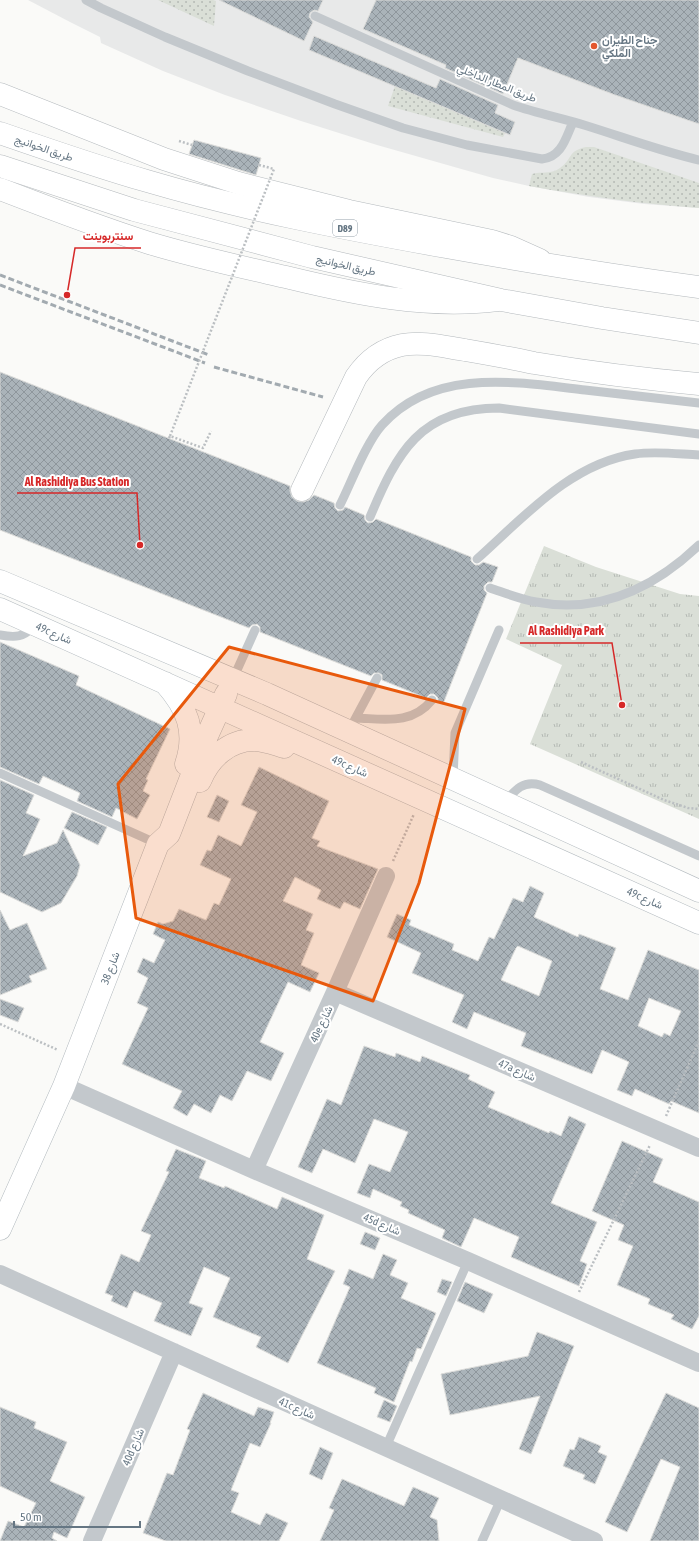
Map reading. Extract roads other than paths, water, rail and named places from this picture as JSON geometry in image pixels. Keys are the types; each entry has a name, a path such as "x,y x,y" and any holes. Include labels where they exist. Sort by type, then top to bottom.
{"main road":[{"path":"0,94 164,159 238,183 341,210 492,241 530,255 548,264"},
{"name":"طريق الخوانيج","path":"0,133 63,155 134,177 233,204 413,241 548,264 699,287"},
{"name":"طريق الخوانيج","path":"0,166 134,210 328,260 501,300 699,333"},
{"path":"0,190 148,242 208,260 332,288 416,302 459,304 501,300"},
{"path":"302,490 356,377 362,368 380,353 401,345 413,344 440,346 586,372 699,384"},
{"path":"3,583 233,679 352,724 453,778 699,891"},
{"name":"49c شارع","path":"0,608 699,923"},
{"name":"شارع 38","path":"0,1229 64,1086 158,844 169,834 208,736 233,679"},
{"path":"158,844 164,821 190,754 191,741 186,714 166,683"},
{"path":"158,844 172,838 180,830 204,772 217,755 226,748 245,740 255,740 290,748 311,748"},
{"path":"482,825 550,846 615,876 619,876 625,871 624,857"}],"street":[{"name":"40e شارع","path":"254,1170 386,876"},
{"name":"47a شارع","path":"335,992 699,1148"},
{"name":"45d شارع","path":"64,1086 699,1363"},
{"name":"41c شارع","path":"0,1274 594,1541"},
{"name":"40d شارع","path":"99,1539 174,1352"}],"lane":[{"path":"86,0 166,37 255,74 403,128 466,145 542,159 548,158 554,155 561,147 573,122"},
{"name":"طريق المطار الداخلي","path":"315,16 513,105 573,122 670,153 699,160"},
{"path":"340,505 368,448 382,426 411,401 433,390 460,384 492,382 536,384 699,403"},
{"path":"370,517 399,457 409,444 421,432 434,423 465,410 499,408 699,434"},
{"path":"477,559 551,493 568,481 599,464 634,454 652,452 699,455"},
{"path":"490,588 522,599 537,602 568,605 598,602 628,594 655,580 680,562 699,545"},
{"path":"0,635 17,637 25,635 36,625"},
{"path":"233,679 255,630"},
{"path":"453,778 455,733 499,630"},
{"path":"352,724 377,678"},
{"path":"352,724 381,719 406,718 422,711 432,700"},
{"path":"0,773 158,844"},
{"path":"505,802 515,790 523,784 534,783 699,856"},
{"path":"386,1447 468,1261"},
{"path":"482,1541 501,1499"}],"railway":[{"path":"0,275 209,355"},
{"path":"0,285 205,363"},
{"path":"214,367 323,397"}],"place":[{"name":"جناح الطيران الملكي","path":"594,46"},
{"name":"سنتربوينت","path":"67,295"},
{"name":"Al Rashidiya Bus Station","path":"140,545"},
{"name":"Al Rashidiya Park","path":"622,705"}]}
